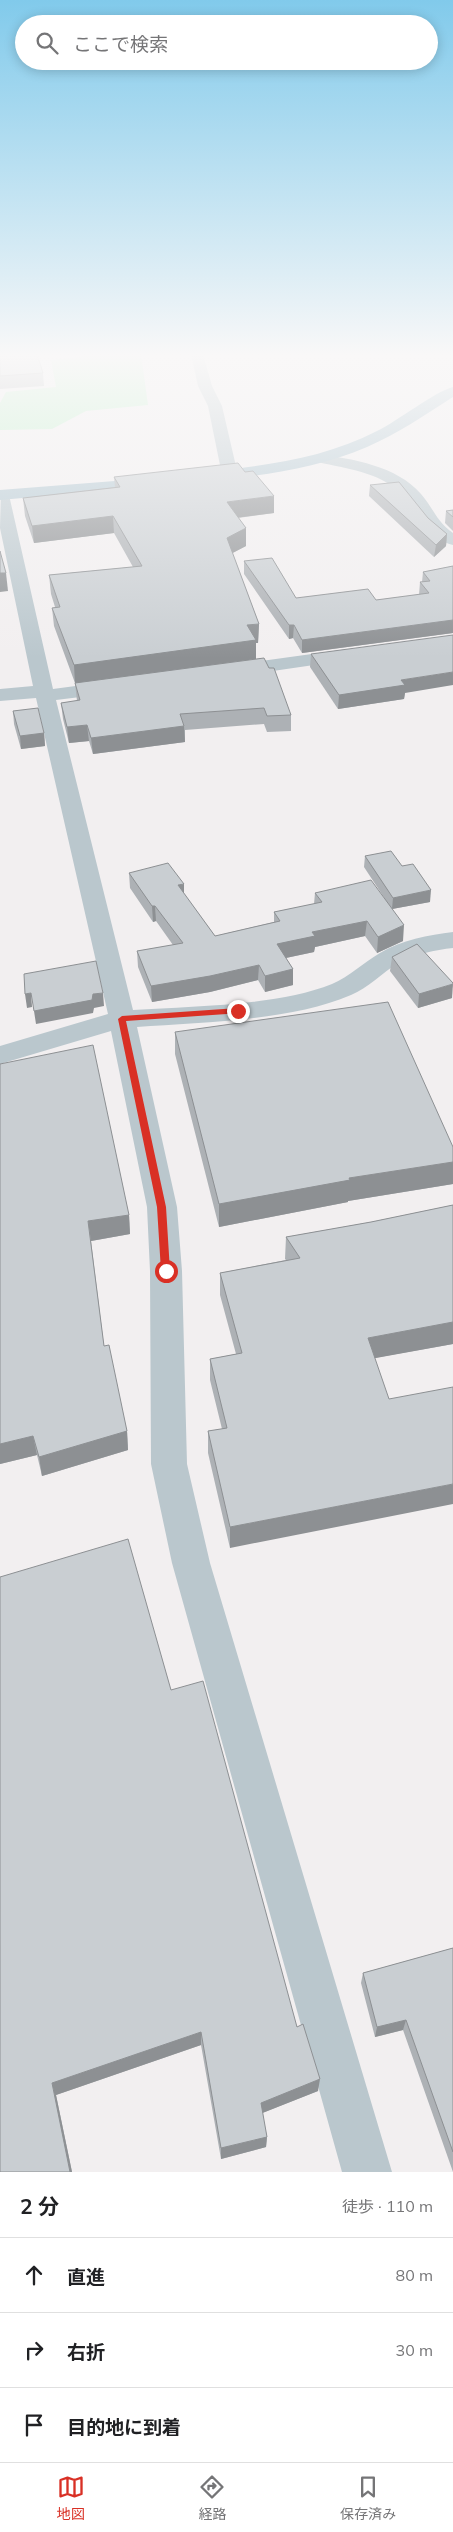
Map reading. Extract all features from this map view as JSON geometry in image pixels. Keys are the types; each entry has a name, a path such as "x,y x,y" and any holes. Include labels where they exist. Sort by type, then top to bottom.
{"main road":[{"path":"201,478 281,467 325,455"},
{"path":"0,495 172,481"}],"street":[{"path":"226,455 230,475"},
{"path":"318,458 354,464 388,478 413,494 427,518 453,540"},
{"path":"0,495 44,694 122,1019 162,1207 166,1271 169,1464 192,1564 367,2172"},
{"path":"427,518 444,516"},
{"path":"211,674 368,653"},
{"path":"0,695 44,694 133,684"},
{"path":"0,1055 122,1019 238,1011 308,1000 343,989 391,956 430,943 453,940"}],"building":[{"path":"238,463 245,472 253,471 274,496 227,502 246,528 227,538 259,624 247,625 256,640 74,665 52,608 60,607 49,575 142,566 113,516 32,526 23,498 120,487 114,477"},
{"path":"399,482 428,518 447,534 436,545 370,485"},
{"path":"453,510 453,517 446,511"},
{"path":"0,551 6,573 0,573"},
{"path":"272,558 296,598 368,589 376,600 429,593 420,582 430,581 423,572 453,566 453,620 302,640 294,625 289,625 244,561"},
{"path":"453,635 453,672 401,680 405,685 339,695 311,654"},
{"path":"264,658 269,668 274,668 291,715 267,716 264,708 180,714 184,726 91,738 87,725 67,727 61,703 80,700 75,683"},
{"path":"38,708 44,733 20,736 13,711"},
{"path":"391,851 402,866 413,864 431,890 393,898 365,856"},
{"path":"168,863 184,884 178,885 215,936 280,921 274,912 322,902 315,893 371,880 404,925 378,937 367,921 312,932 315,936 277,944 293,969 265,976 259,965 151,986 137,951 183,943 155,906 152,906 129,873"},
{"path":"417,944 453,984 419,994 392,957"},
{"path":"96,961 103,993 93,994 92,1000 34,1011 31,993 25,994 24,974"},
{"path":"388,1002 453,1147 453,1162 349,1178 350,1180 219,1204 175,1032"},
{"path":"93,1045 129,1215 88,1221 104,1346 109,1345 127,1431 39,1457 33,1436 0,1444 0,1064"},
{"path":"453,1205 453,1322 368,1338 389,1399 453,1387 453,1484 230,1527 208,1431 227,1428 210,1359 242,1353 220,1273 300,1258 286,1237"},
{"path":"128,1539 171,1690 203,1681 297,2027 303,2024 320,2079 261,2103 267,2137 221,2148 201,2032 52,2083 70,2172 0,2172 0,1577"},
{"path":"453,1948 453,2152 406,2020 377,2027 363,1973"}],"route":[{"path":"166,1271 162,1207 122,1019 238,1011"}]}
